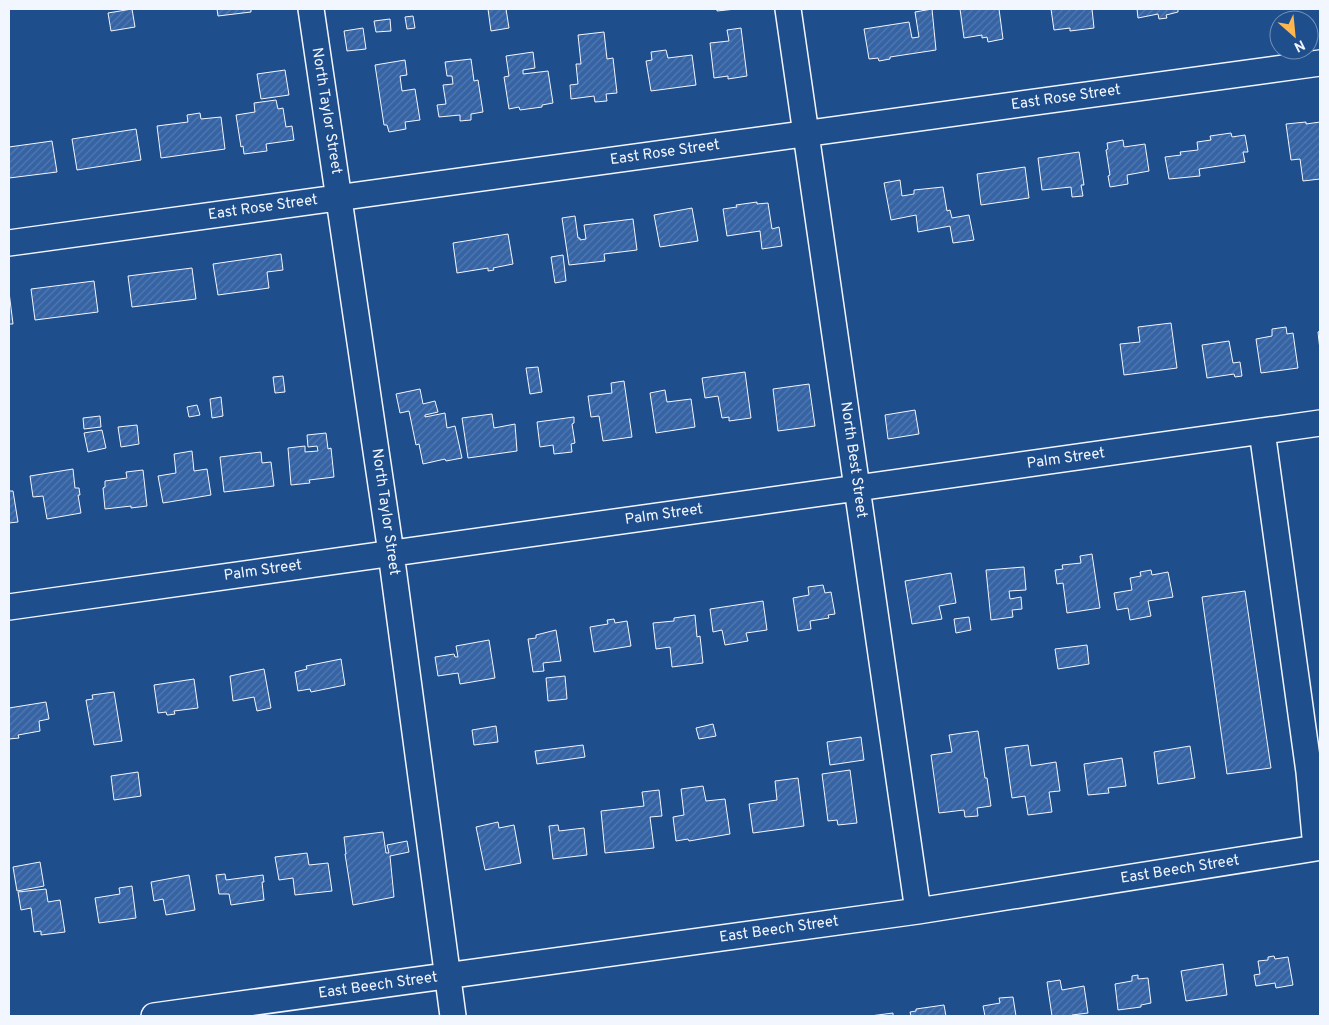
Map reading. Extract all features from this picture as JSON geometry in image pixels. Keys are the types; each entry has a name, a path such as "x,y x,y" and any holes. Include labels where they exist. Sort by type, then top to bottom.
{"street":[{"name":"North Taylor Street","path":"311,9 391,553 453,1016"},
{"name":"North Best Street","path":"788,9 918,911"},
{"name":"East Rose Street","path":"9,243 1320,63"},
{"name":"Palm Street","path":"9,607 1320,423"},
{"path":"1262,431 1314,771"},
{"name":"East Beech Street","path":"154,1016 918,911 1316,848 1314,771"}],"building":[{"path":"132,9 135,27 111,31 108,13"},
{"path":"217,9 251,9 251,12 218,16"},
{"path":"488,9 506,9 509,28 491,31"},
{"path":"717,9 736,9 717,11"},
{"path":"932,9 936,50 890,57 890,59 879,61 878,58 869,59 864,29 909,22 912,38 919,37 915,12"},
{"path":"960,9 999,9 1003,39 988,42 987,37 982,38 982,35 964,38"},
{"path":"1051,9 1092,9 1094,28 1070,31 1070,28 1054,30"},
{"path":"1137,9 1178,9 1178,12 1166,15 1167,18 1159,19 1158,14 1138,18"},
{"path":"413,16 415,28 407,29 405,17"},
{"path":"390,19 391,31 376,32 374,21"},
{"path":"363,28 366,49 347,51 344,31"},
{"path":"741,28 747,76 728,79 728,76 714,78 710,43 729,41 727,30"},
{"path":"604,32 607,59 613,58 617,93 606,94 607,101 595,102 594,96 571,99 570,85 578,84 576,64 581,64 578,35"},
{"path":"666,50 668,58 692,55 696,85 651,91 646,61 652,60 651,52"},
{"path":"533,52 535,68 523,70 523,74 548,71 553,103 542,105 542,107 520,110 519,107 509,109 504,77 509,76 506,56"},
{"path":"471,59 474,81 478,80 483,112 471,114 471,120 460,121 460,115 439,117 437,105 446,104 443,85 453,84 452,76 447,76 445,62"},
{"path":"405,60 407,75 400,76 402,91 415,89 420,120 405,122 406,129 389,132 387,125 384,125 375,65"},
{"path":"285,70 289,95 261,99 257,74"},
{"path":"276,100 278,109 283,108 286,127 292,126 294,140 266,144 267,151 244,154 243,146 241,147 236,115 255,112 254,103"},
{"path":"200,113 201,119 221,117 225,149 161,158 157,126 188,122 187,115"},
{"path":"1306,122 1306,124 1320,122 1320,179 1303,181 1300,159 1291,160 1286,124"},
{"path":"136,129 141,160 77,170 72,139"},
{"path":"1231,133 1232,137 1245,135 1248,152 1243,152 1245,162 1199,169 1200,176 1169,179 1165,157 1181,155 1180,152 1198,150 1197,142 1211,140 1210,136"},
{"path":"1123,140 1124,147 1145,144 1149,171 1127,175 1128,184 1110,187 1107,143"},
{"path":"52,141 57,172 9,178 9,147"},
{"path":"1079,152 1084,185 1081,185 1083,196 1072,197 1071,187 1042,190 1038,158"},
{"path":"1025,167 1029,198 981,205 977,174"},
{"path":"900,180 902,196 914,194 914,190 943,187 947,211 950,210 952,218 969,215 974,240 953,243 950,226 918,232 916,215 891,220 884,183"},
{"path":"757,202 757,204 768,203 772,229 779,227 782,246 762,249 760,231 727,236 723,209"},
{"path":"692,208 698,241 660,247 654,215"},
{"path":"575,216 578,238 580,240 586,239 584,225 633,219 637,250 604,254 605,261 569,265 562,218"},
{"path":"508,234 513,264 493,268 494,270 488,271 488,268 457,273 453,243"},
{"path":"281,254 283,270 267,272 269,288 218,295 213,264"},
{"path":"563,255 566,281 555,283 551,257"},
{"path":"192,268 196,299 132,307 128,276"},
{"path":"94,281 98,312 35,320 31,289"},
{"path":"9,292 13,324 9,324"},
{"path":"1171,323 1177,368 1124,375 1120,344 1140,342 1138,327"},
{"path":"1286,327 1287,334 1293,333 1298,368 1261,373 1256,339 1272,336 1272,329"},
{"path":"1320,331 1320,350 1318,332"},
{"path":"1229,341 1233,363 1240,362 1242,376 1235,377 1234,374 1207,378 1202,345"},
{"path":"538,367 542,392 530,394 526,368"},
{"path":"745,372 751,418 729,421 729,417 722,418 718,396 705,398 702,378"},
{"path":"283,376 285,392 275,393 273,377"},
{"path":"624,381 632,437 603,441 599,416 591,417 588,396 612,393 611,383"},
{"path":"809,384 815,426 778,431 773,389"},
{"path":"420,389 423,404 435,401 438,412 425,415 425,417 445,413 447,428 455,426 462,458 446,461 445,459 423,464 419,444 416,445 409,411 400,413 396,394"},
{"path":"665,390 667,402 691,399 695,427 656,433 650,393"},
{"path":"221,397 223,416 212,418 210,399"},
{"path":"197,405 200,415 189,417 187,407"},
{"path":"915,410 919,434 888,439 885,415"},
{"path":"492,414 494,428 515,424 517,451 468,458 462,418"},
{"path":"100,416 101,427 84,429 83,418"},
{"path":"574,417 574,423 572,424 575,443 571,444 572,452 554,454 553,445 540,447 537,422"},
{"path":"137,425 139,444 121,447 118,427"},
{"path":"102,430 106,448 88,452 84,433"},
{"path":"326,433 328,449 331,448 334,477 309,480 310,483 291,485 288,448 305,446 305,452 318,451 317,446 308,447 307,435"},
{"path":"192,451 194,471 207,469 211,495 163,503 158,476 176,473 174,454"},
{"path":"261,452 262,463 271,462 274,486 224,492 220,457"},
{"path":"73,469 75,488 79,488 80,495 78,495 81,513 47,519 43,496 33,497 30,476"},
{"path":"143,470 147,506 105,509 103,488 105,487 105,481 127,478 126,472"},
{"path":"9,491 13,491 18,522 9,523"},
{"path":"1092,554 1100,608 1067,613 1063,583 1057,584 1055,570 1063,569 1062,565 1081,563 1080,556"},
{"path":"1024,567 1026,590 1009,591 1010,599 1021,597 1022,609 1012,610 1013,617 991,620 986,570"},
{"path":"1151,570 1152,575 1168,572 1173,597 1148,601 1151,616 1130,620 1128,608 1117,610 1114,593 1132,590 1130,578 1141,576 1140,572"},
{"path":"951,573 956,603 939,606 942,619 912,624 905,581"},
{"path":"823,585 825,593 831,592 835,614 828,615 829,618 810,621 811,629 798,631 793,598 809,595 808,587"},
{"path":"1245,591 1271,768 1227,774 1202,597"},
{"path":"763,601 767,630 746,633 748,641 725,645 722,630 713,632 710,609"},
{"path":"695,615 697,637 700,636 703,663 672,667 670,647 656,649 653,623 674,621 674,618"},
{"path":"969,617 971,630 956,633 954,619"},
{"path":"614,619 615,623 627,621 631,646 594,652 590,627 608,624 607,620"},
{"path":"556,630 561,661 543,663 544,671 533,672 528,639"},
{"path":"489,640 495,678 460,684 458,673 438,676 435,657 454,654 455,657 458,657 456,646"},
{"path":"1087,645 1089,664 1058,669 1055,649"},
{"path":"341,659 345,685 311,692 310,689 298,691 295,672 307,669 306,666"},
{"path":"264,669 271,708 257,711 254,697 233,701 230,676"},
{"path":"565,676 567,699 548,701 546,678"},
{"path":"194,679 198,708 174,711 175,714 168,715 166,712 158,713 154,685"},
{"path":"114,692 122,741 94,745 86,700 93,699 92,695"},
{"path":"46,702 49,719 39,721 40,731 18,735 19,738 9,739 9,708"},
{"path":"713,724 716,736 699,739 696,728"},
{"path":"496,726 498,742 474,745 472,730"},
{"path":"978,731 991,806 977,808 978,816 965,817 964,810 939,813 931,755 952,752 949,735"},
{"path":"861,737 864,760 830,765 827,742"},
{"path":"583,745 585,757 537,764 535,751"},
{"path":"1028,745 1031,766 1056,762 1060,791 1049,792 1052,812 1028,815 1025,796 1012,798 1005,748"},
{"path":"1190,746 1195,778 1158,784 1154,752"},
{"path":"1122,758 1126,786 1108,788 1109,793 1088,795 1084,764"},
{"path":"850,770 857,823 838,825 837,820 828,821 822,774"},
{"path":"138,772 141,796 114,800 111,776"},
{"path":"798,778 804,826 753,833 749,804 777,800 775,781"},
{"path":"703,786 706,801 725,799 730,834 689,841 688,839 676,841 673,817 684,815 681,789"},
{"path":"659,790 662,816 650,817 654,848 605,853 601,811 644,806 642,792"},
{"path":"498,822 499,828 514,825 521,863 485,870 476,827"},
{"path":"558,825 559,831 584,828 587,855 553,859 549,826"},
{"path":"383,832 386,853 389,853 387,845 407,841 409,852 390,856 394,897 353,905 344,837"},
{"path":"307,853 309,865 328,863 332,891 295,895 293,878 279,880 275,857"},
{"path":"40,862 44,886 17,891 13,867"},
{"path":"225,874 226,880 263,875 264,900 231,905 229,894 219,894 216,875"},
{"path":"189,875 195,910 166,915 163,899 154,901 151,882"},
{"path":"132,886 136,918 99,923 95,898 120,894 119,888"},
{"path":"46,889 48,902 60,900 65,932 41,935 41,931 34,932 31,908 21,910 18,892"},
{"path":"1274,956 1275,959 1288,957 1293,985 1276,988 1275,983 1256,986 1254,975 1260,974 1258,961 1268,960 1268,957"},
{"path":"1223,964 1227,995 1186,1001 1181,971"},
{"path":"1138,975 1138,979 1148,978 1151,1003 1141,1005 1141,1007 1118,1010 1115,984 1132,981 1132,976"},
{"path":"1060,980 1062,990 1084,986 1088,1013 1072,1016 1052,1016 1047,982"},
{"path":"1013,997 1016,1016 985,1016 983,1006 1000,1003 999,998"},
{"path":"944,1005 946,1016 911,1016 910,1012 916,1011 916,1009"},
{"path":"893,1013 893,1016 870,1016"}]}
